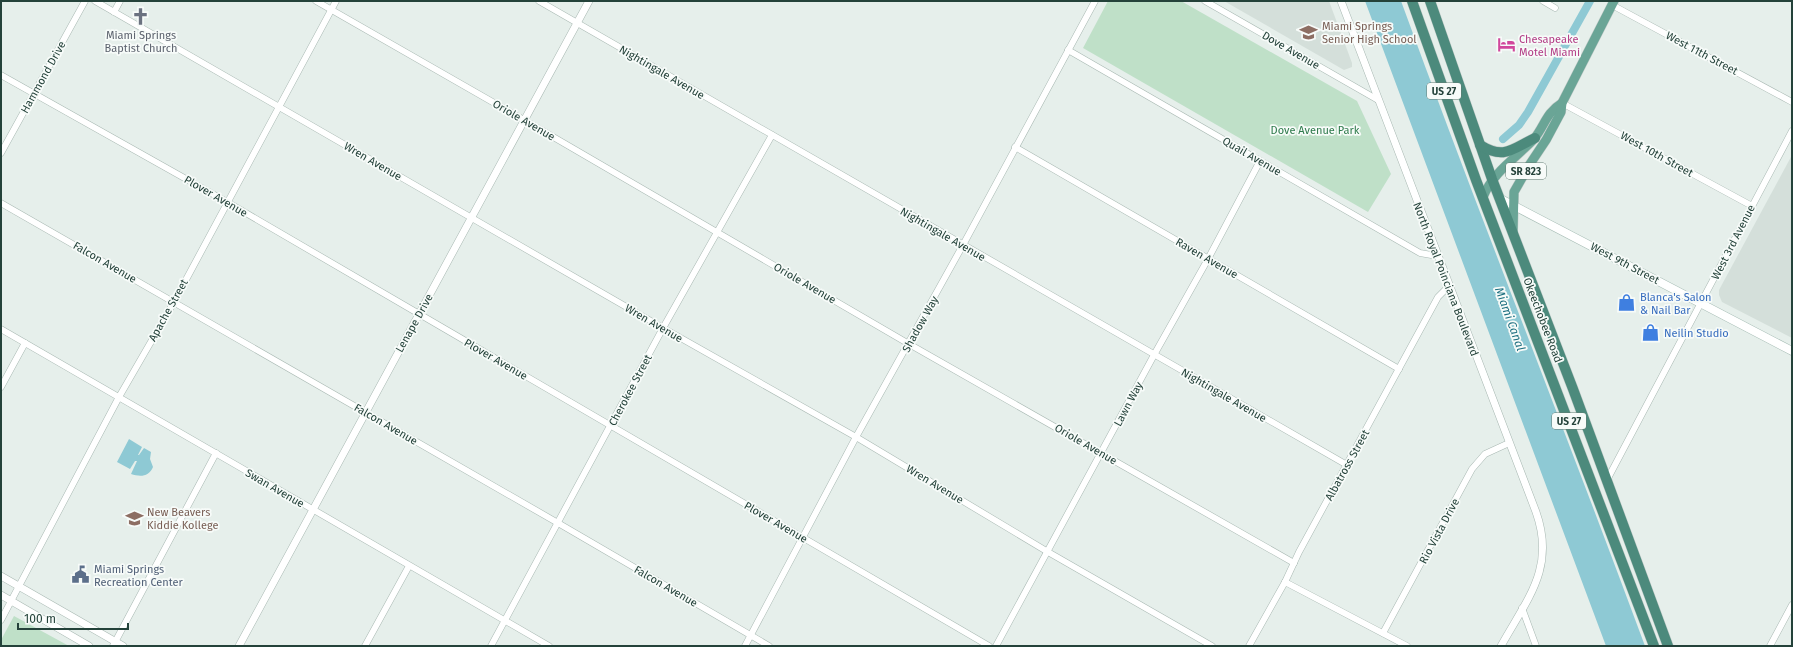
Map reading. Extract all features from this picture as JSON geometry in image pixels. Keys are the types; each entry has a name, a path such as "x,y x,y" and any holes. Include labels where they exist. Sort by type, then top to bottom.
{"highway":[{"name":"US 27","path":"1412,1 1476,180 1484,193"},
{"name":"Okeechobee Road","path":"1430,1 1499,198 1574,389 1668,646"},
{"path":"1480,145 1490,151 1503,153 1535,138"},
{"name":"Okeechobee Road","path":"1484,193 1654,646"},
{"path":"1484,193 1499,198"}],"main road":[{"name":"SR 823","path":"1514,236 1514,192 1561,112 1562,102 1613,3"},
{"name":"SR 823","path":"1484,193 1492,179 1535,138 1553,109 1562,102"},
{"name":"West 9th Street","path":"1499,198 1792,351"}],"street":[{"name":"Hammond Drive","path":"1,154 85,1"},
{"name":"Wren Avenue","path":"95,1 663,328 856,437 1048,552 1212,646"},
{"path":"114,12 120,1"},
{"name":"Oriole Avenue","path":"316,1 525,120 909,344 1294,563"},
{"name":"Apache Street","path":"1,620 119,397 174,302 336,1"},
{"name":"Nightingale Avenue","path":"539,1 963,246 1347,465"},
{"name":"Lenape Drive","path":"239,646 589,1"},
{"name":"Shadow Way","path":"745,646 804,538 856,437 963,246 1095,1"},
{"name":"Dove Avenue","path":"1205,1 1378,100"},
{"name":"North Royal Poinciana Boulevard","path":"1341,1 1540,523 1543,540 1543,558 1540,573 1502,646"},
{"path":"1543,1 1555,8"},
{"name":"West 11th Street","path":"1613,3 1792,102"},
{"name":"Quail Avenue","path":"1068,50 1420,253 1437,256"},
{"name":"Plover Avenue","path":"1,75 227,202 989,646"},
{"name":"West 10th Street","path":"1562,102 1752,206"},
{"name":"West 3rd Avenue","path":"1607,480 1792,131"},
{"name":"Cherokee Street","path":"491,646 663,328 772,135"},
{"name":"Raven Avenue","path":"1015,147 1399,368"},
{"name":"Lawn Way","path":"996,646 1102,454 1154,355 1208,259 1260,161"},
{"name":"Falcon Avenue","path":"1,203 769,646"},
{"name":"Albatross Street","path":"1249,646 1285,582 1399,368 1438,298 1449,286"},
{"name":"Swan Avenue","path":"1,330 549,646"},
{"path":"1,387 25,343"},
{"name":"Rio Vista Drive","path":"1383,634 1472,469 1485,454 1509,443"},
{"path":"114,644 216,453"},
{"path":"365,646 409,566"},
{"path":"1,576 114,644 123,646"},
{"path":"1285,582 1407,646"},
{"path":"1,595 89,646"},
{"path":"1770,646 1792,605"},
{"path":"1522,608 1536,646"}],"shaded area":[{"name":"Miami Springs Senior High School","path":"1224,1 1329,1 1352,63 1352,67 1344,70"},
{"path":"1792,155 1792,338 1722,302 1719,295 1719,290"}],"green space":[{"name":"Dove Avenue Park","path":"1108,1 1181,1 1357,101 1391,174 1368,212 1083,48"},
{"path":"14,616 69,646 1,646 1,640"}],"water":[{"name":"Miami Canal","path":"1365,1 1401,1 1461,163 1645,646 1606,646"},
{"path":"129,439 142,447 138,455 144,448 151,452 150,459 153,467 149,473 141,476 131,474 137,461 135,461 130,469 117,462"}],"waterway":[{"path":"1503,139 1519,125 1528,112 1590,1"}],"place":[{"name":"Miami Springs Baptist Church","path":"141,17"},
{"name":"Miami Springs Senior High School","path":"1309,32"},
{"name":"Chesapeake Motel Miami","path":"1506,45"},
{"name":"Blanca's Salon & Nail Bar","path":"1627,303"},
{"name":"Neilin Studio","path":"1651,333"},
{"name":"New Beavers Kiddie Kollege","path":"134,518"},
{"name":"Miami Springs Recreation Center","path":"81,575"}]}
